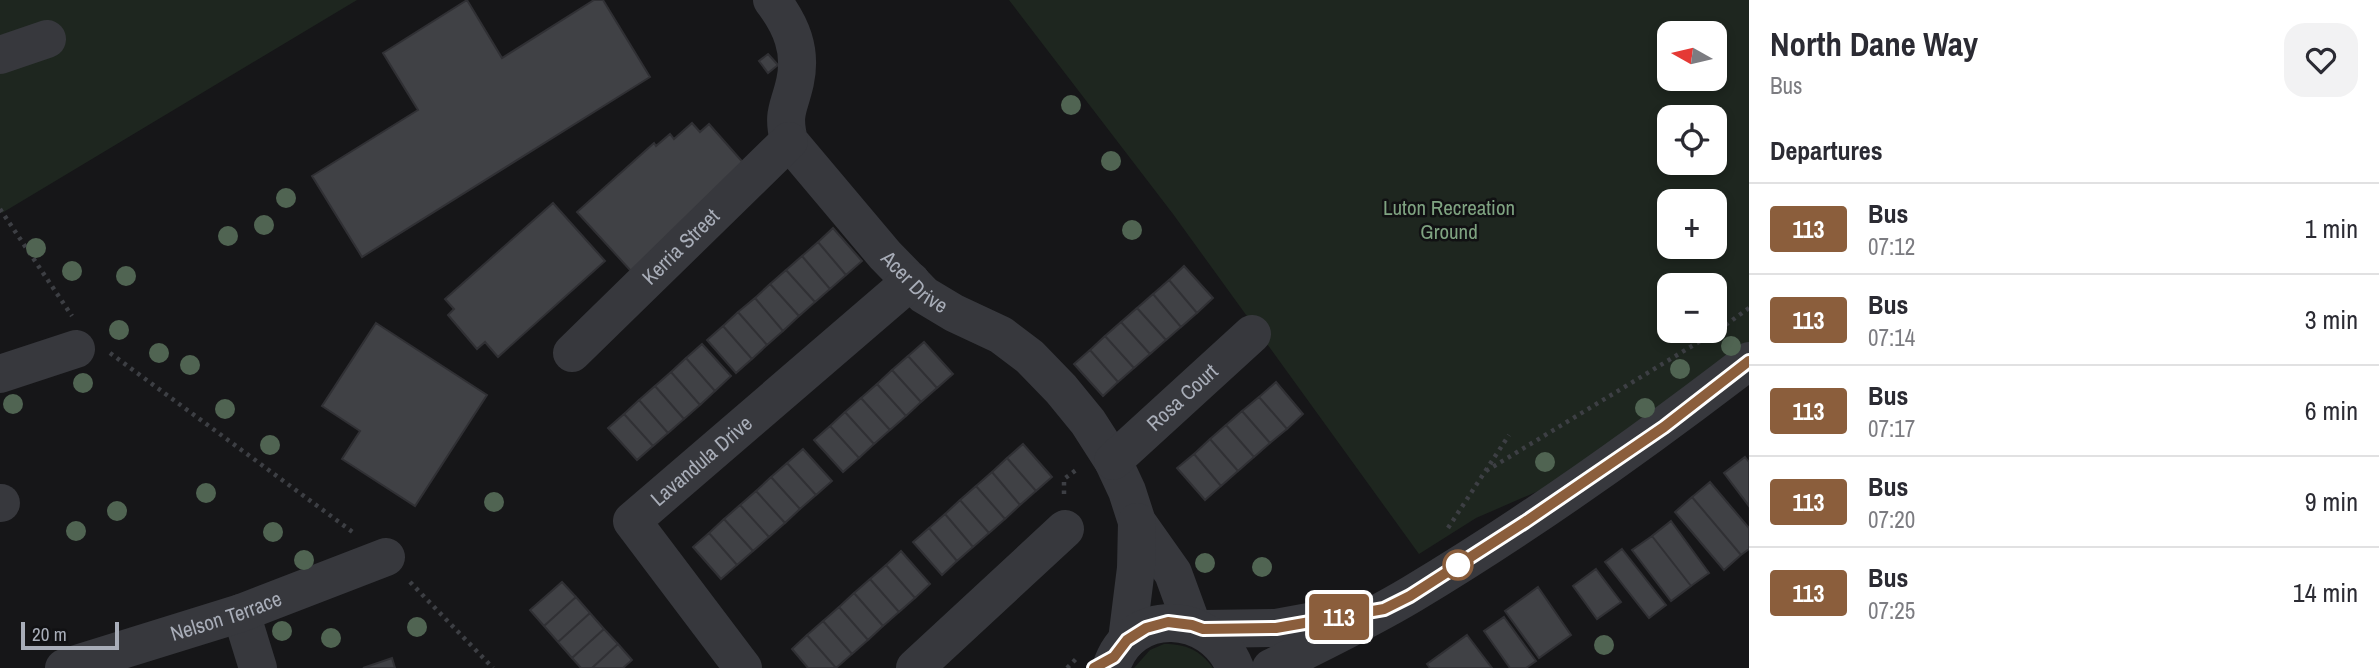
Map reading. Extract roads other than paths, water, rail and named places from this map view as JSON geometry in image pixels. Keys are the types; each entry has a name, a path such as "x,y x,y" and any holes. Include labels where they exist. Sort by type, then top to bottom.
{"street":[{"path":"772,0 788,22 795,41 795,80 785,112 789,141"},
{"path":"0,55 47,39"},
{"name":"Acer Drive","path":"789,141 877,245 924,295 954,313 1001,335 1030,357 1061,389 1088,422 1113,461 1137,522 1173,573 1197,627"},
{"name":"Kerria Street","path":"572,353 789,141"},
{"name":"Lavandula Drive","path":"743,668 632,521 911,281"},
{"name":"Rosa Court","path":"1113,461 1252,334"},
{"path":"0,374 87,341"},
{"path":"1271,668 1410,596 1525,522 1664,427 1749,360"},
{"name":"Acer Drive","path":"1111,658 1136,568 1137,522"},
{"path":"915,668 1065,529"},
{"name":"Nelson Terrace","path":"64,668 241,613 386,557"},
{"path":"1111,658 1146,628 1168,622 1197,627 1276,628 1384,609"},
{"path":"241,613 258,668"},
{"path":"1197,627 1226,650 1235,668"}],"park label":[{"name":"Luton Recreation Ground","path":"1449,220"}]}
